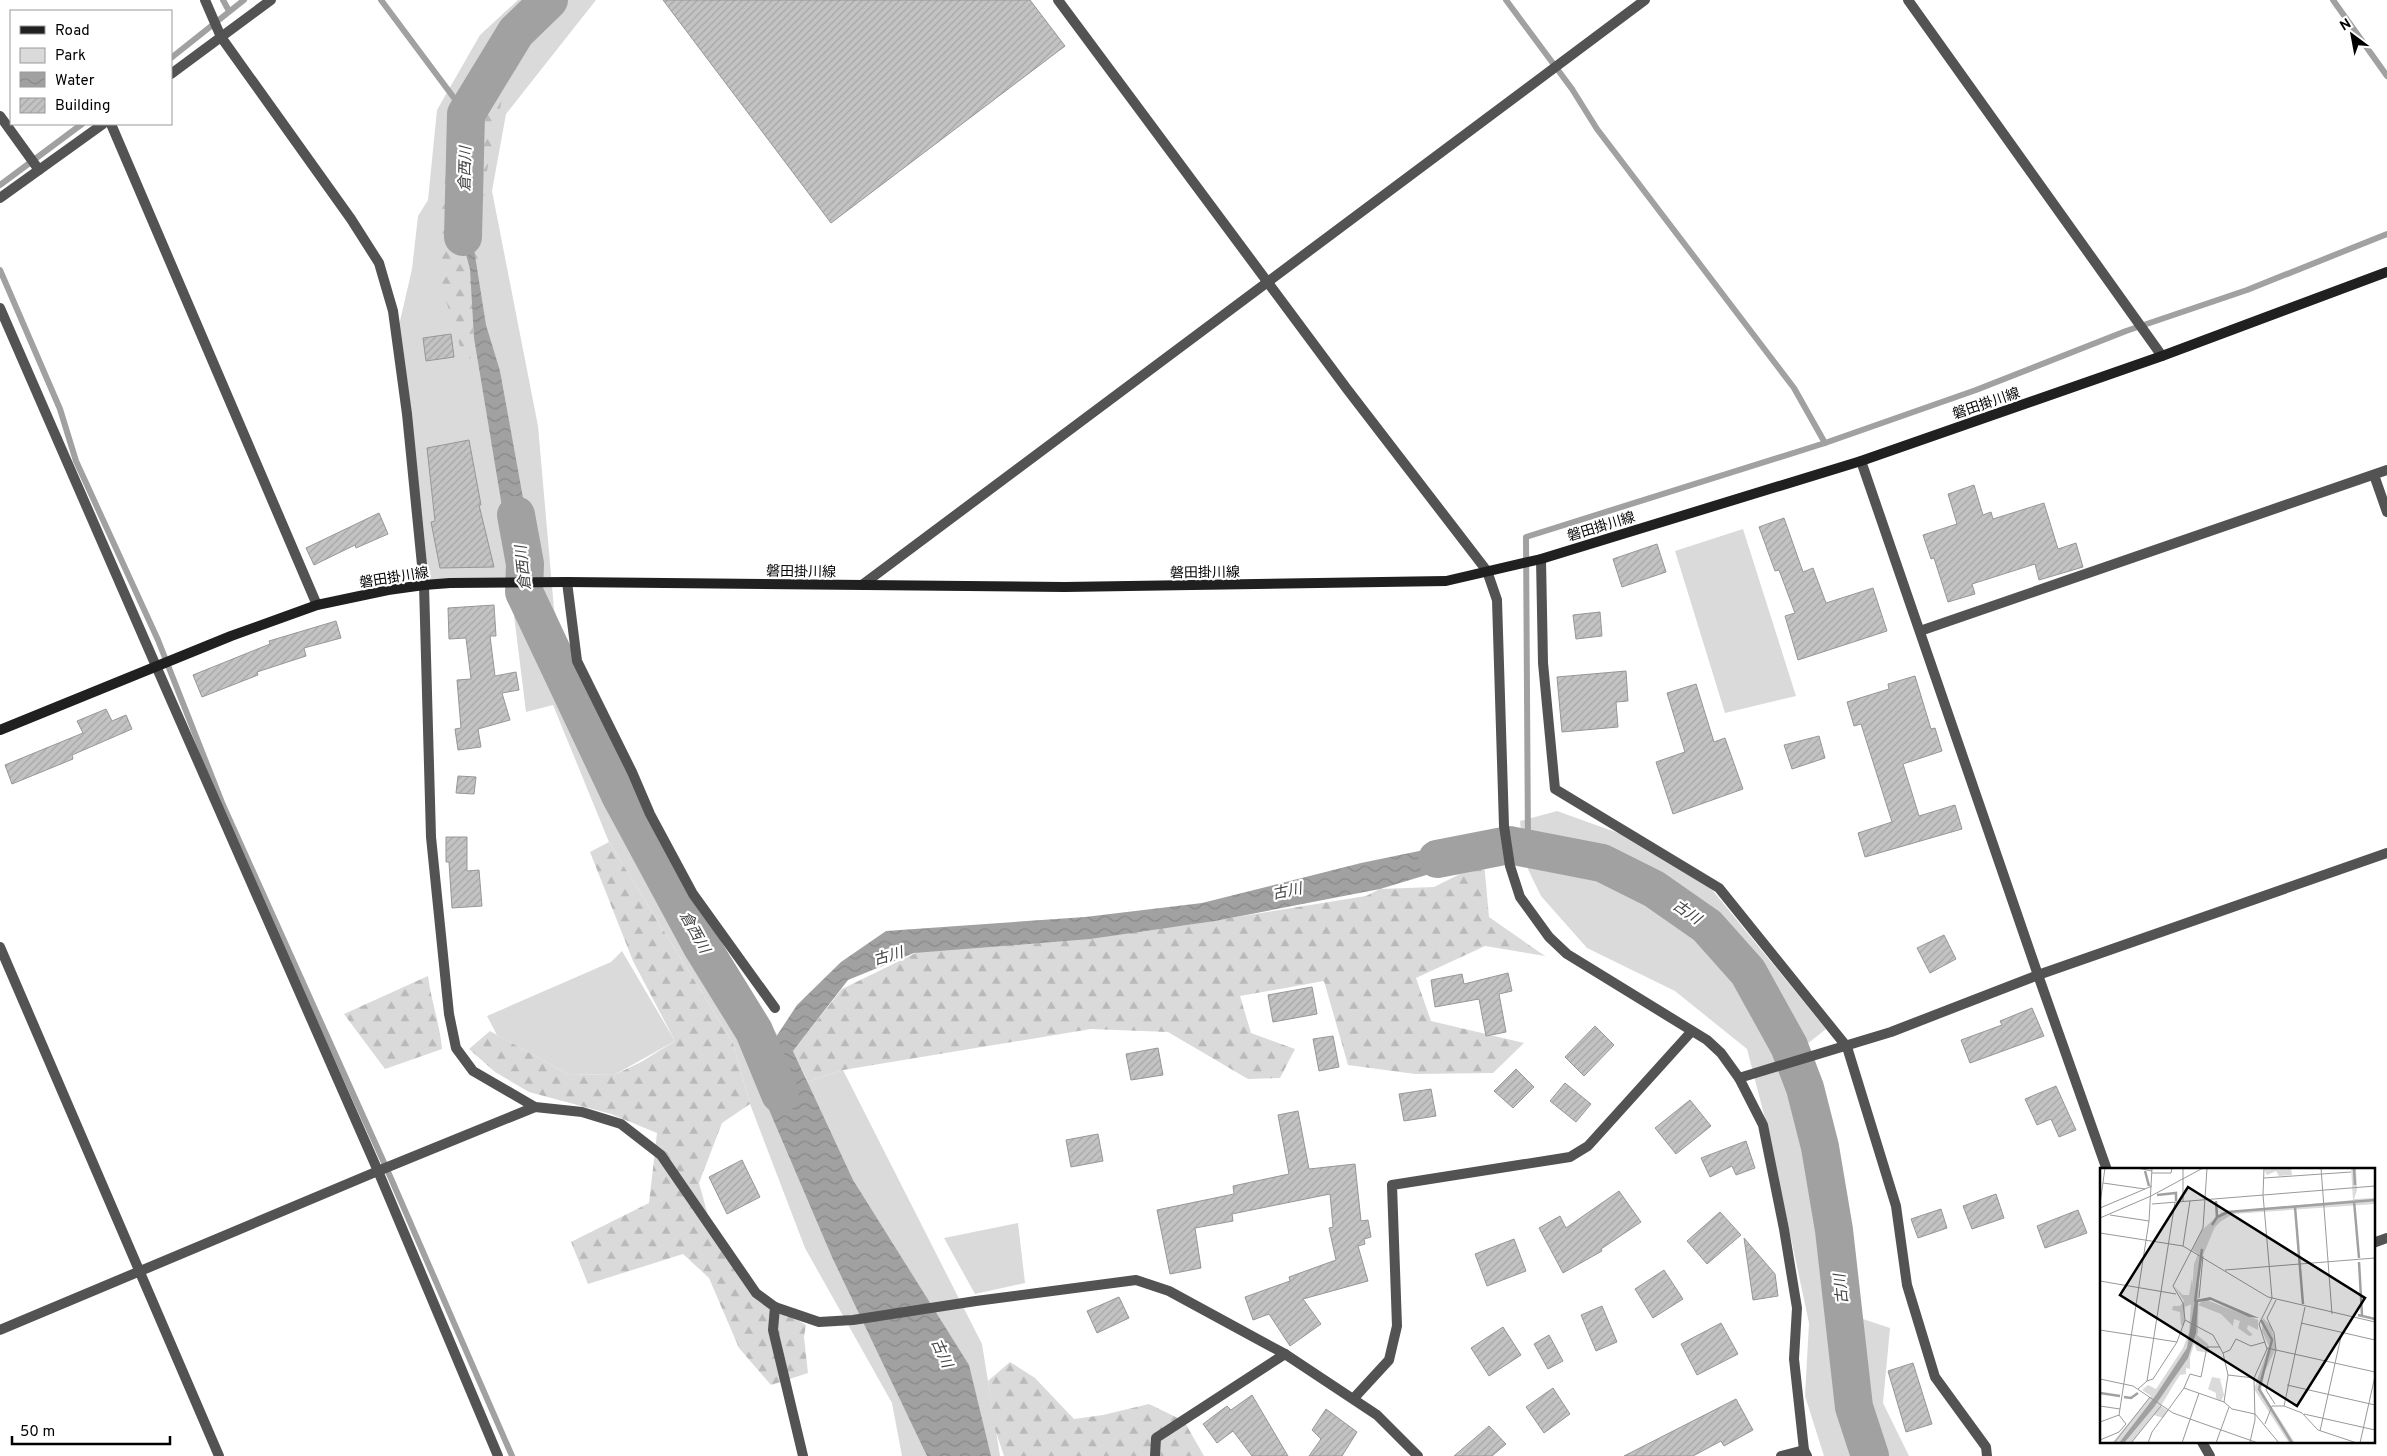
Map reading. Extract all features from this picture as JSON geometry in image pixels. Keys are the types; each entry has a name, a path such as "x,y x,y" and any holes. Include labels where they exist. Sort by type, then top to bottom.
{"main road":[{"name":"磐田掛川線","path":"0,730 156,666 316,605 388,590 424,585 567,582 1065,587 1446,581 1541,559 1861,461 2162,356 2387,272"}],"street":[{"path":"205,0 221,37 351,219 379,263 393,311 408,414 424,585 431,837 449,1014 456,1048 473,1071 535,1107 582,1112 621,1124 661,1155 756,1293 775,1307 819,1322 852,1320 976,1300 1136,1280 1169,1291 1285,1354 1378,1415 1418,1456"},
{"path":"172,73 271,0"},
{"path":"1058,0 1371,421 1487,571 1497,600 1504,826 1510,866 1520,897 1549,937 1567,954 1691,1032 1707,1040 1721,1053 1739,1078 1763,1125 1784,1229 1797,1308 1794,1359 1805,1453 1781,1456"},
{"path":"862,585 1645,0"},
{"path":"1908,0 2162,356"},
{"path":"0,116 39,170"},
{"path":"0,198 103,125"},
{"path":"111,125 316,605"},
{"path":"0,308 378,1171 498,1456"},
{"path":"1861,461 2106,1168"},
{"path":"1920,631 2387,470"},
{"path":"2374,474 2387,512"},
{"path":"1541,559 1543,663 1555,789 1718,888 1847,1047 1896,1206 1907,1285 1935,1377 1986,1447 1986,1456"},
{"path":"567,582 577,661 632,772 650,814 693,894 775,1008"},
{"path":"1739,1078 1847,1047 1891,1032 2038,975 2387,853"},
{"path":"0,947 219,1456"},
{"path":"1354,1398 1389,1360 1397,1326 1392,1184 1570,1157 1588,1146 1691,1032"},
{"path":"0,1330 140,1270 535,1107"},
{"path":"2374,1242 2387,1238"},
{"path":"775,1307 773,1330 803,1456"},
{"path":"1155,1456 1156,1438 1285,1354"},
{"path":"2203,1444 2210,1456"}],"green space":[{"path":"518,0 596,0 506,114 492,191 538,426 554,609 582,687 666,863 808,1082 843,1070 982,1344 1000,1456 902,1456 892,1403 805,1248 750,1104 733,1043 609,842 553,705 526,712 510,583 424,585 397,334 412,269 418,216 428,200 437,110 480,35"},
{"path":"536,0 576,0 548,20 505,85 486,175 469,378 451,315 438,279 443,225 440,205 449,162 466,119 461,95 507,25"},
{"path":"1743,529 1796,696 1725,713 1675,551"},
{"path":"1557,811 1646,843 1709,886 1826,1029 1801,1049 1812,1082 1857,1317 1890,1328 1883,1403 1909,1456 1824,1456 1805,1396 1809,1323 1768,1130 1747,1049 1675,991 1587,948 1541,896 1524,861 1520,821"},
{"path":"609,842 733,1043 750,1104 722,1123 699,1183 712,1230 764,1299 806,1325 804,1337 808,1373 771,1385 739,1348 709,1278 683,1254 588,1284 571,1242 649,1203 657,1133 611,1114 529,1092 495,1072 469,1049 490,1031 568,1074 614,1075 641,1062 675,1041 633,961 590,852"},
{"path":"1484,862 1489,917 1545,956 1485,946 1416,978 1431,1021 1524,1043 1493,1073 1415,1074 1348,1065 1324,981 1240,996 1251,1033 1295,1049 1280,1078 1248,1079 1168,1032 1091,1029 843,1070 808,1082 793,1051 842,989 926,948 1181,926 1366,896 1380,889 1434,887"},
{"path":"622,951 675,1041 614,1075 568,1074 497,1035 487,1016 611,962"},
{"path":"428,976 442,1049 385,1069 344,1014"},
{"path":"1018,1223 1025,1283 975,1294 944,1238"},
{"path":"1010,1362 1035,1378 1074,1419 1103,1415 1149,1404 1184,1421 1204,1456 1004,1456 995,1429 988,1381"}],"water":[{"path":"464,186 486,325 500,371 535,564 512,567 474,338 470,269 454,211"},
{"path":"1487,837 1486,857 1380,889 1215,921 1090,939 914,953 848,980 793,1051 853,1180 969,1365 991,1456 927,1456 832,1257 764,1098 752,1050 772,1043 797,1005 841,962 886,931 1085,917 1202,903 1361,863"}],"building":[{"path":"663,0 1030,0 1065,46 831,223"},
{"path":"451,334 454,357 426,361 423,338"},
{"path":"469,440 481,505 479,505 494,567 440,568 431,522 435,521 427,448"},
{"path":"1974,485 1983,515 1991,512 1993,519 2044,503 2058,549 2076,543 2083,567 2039,580 2035,564 1972,584 1975,594 1948,602 1934,558 1931,559 1923,535 1957,524 1948,494"},
{"path":"379,513 388,534 356,548 355,545 314,565 306,548"},
{"path":"1784,518 1803,572 1813,568 1826,603 1873,588 1887,631 1798,660 1785,616 1795,613 1779,570 1775,571 1759,527"},
{"path":"1657,544 1666,572 1622,587 1613,559"},
{"path":"494,605 496,636 490,636 495,676 516,672 519,690 502,693 510,720 478,729 481,747 458,750 455,729 461,728 457,680 471,679 466,638 449,639 448,608"},
{"path":"1600,612 1602,636 1576,639 1573,615"},
{"path":"336,621 341,638 304,648 306,656 257,672 258,675 202,697 193,675 270,644 269,641"},
{"path":"1626,671 1628,701 1616,702 1618,727 1562,732 1557,677"},
{"path":"1915,676 1931,729 1935,728 1942,751 1903,764 1919,816 1955,805 1962,829 1865,857 1858,833 1892,822 1861,724 1854,726 1847,702 1889,689 1888,684"},
{"path":"1696,684 1714,742 1725,738 1743,789 1673,814 1656,762 1685,752 1667,693"},
{"path":"106,709 112,721 126,715 132,729 72,755 73,759 12,784 5,765 83,733 77,721"},
{"path":"1819,736 1825,758 1792,769 1784,745"},
{"path":"458,776 476,777 474,794 456,793"},
{"path":"446,837 467,837 467,871 479,870 482,906 452,908 449,862 446,862"},
{"path":"1944,935 1956,959 1930,973 1917,948"},
{"path":"1508,973 1512,991 1499,994 1506,1032 1486,1036 1479,999 1435,1007 1431,980 1462,974 1464,984"},
{"path":"1312,987 1317,1014 1273,1022 1268,995"},
{"path":"2032,1008 2044,1036 1970,1063 1961,1040 2002,1025 2000,1021"},
{"path":"1595,1026 1614,1045 1584,1076 1565,1057"},
{"path":"1333,1036 1339,1067 1319,1071 1313,1039"},
{"path":"1158,1048 1163,1075 1131,1080 1126,1054"},
{"path":"1516,1069 1534,1087 1513,1108 1494,1091"},
{"path":"1565,1083 1591,1104 1576,1122 1550,1101"},
{"path":"2056,1086 2076,1130 2059,1137 2051,1119 2037,1125 2025,1099"},
{"path":"1431,1089 1436,1116 1404,1121 1399,1094"},
{"path":"1690,1100 1711,1126 1676,1154 1655,1128"},
{"path":"1298,1111 1309,1169 1355,1164 1361,1221 1368,1220 1371,1237 1364,1239 1365,1244 1358,1246 1368,1281 1303,1299 1321,1324 1290,1346 1269,1314 1253,1320 1245,1297 1290,1281 1289,1277 1336,1260 1329,1228 1333,1227 1330,1194 1232,1214 1233,1221 1195,1228 1201,1268 1170,1274 1157,1210 1234,1194 1233,1186 1289,1174 1278,1115"},
{"path":"1098,1134 1103,1161 1071,1167 1066,1140"},
{"path":"1746,1141 1755,1168 1736,1175 1732,1166 1710,1177 1701,1158"},
{"path":"742,1160 760,1197 727,1214 709,1177"},
{"path":"1619,1191 1641,1222 1601,1249 1602,1251 1563,1273 1539,1228 1560,1216 1566,1228"},
{"path":"1996,1194 2004,1218 1972,1229 1963,1206"},
{"path":"1941,1209 1947,1228 1918,1238 1911,1219"},
{"path":"2078,1210 2087,1233 2045,1248 2037,1226"},
{"path":"1720,1212 1741,1235 1707,1264 1687,1241"},
{"path":"1744,1238 1775,1274 1778,1296 1753,1300"},
{"path":"1514,1239 1526,1271 1487,1286 1475,1254"},
{"path":"1664,1270 1683,1299 1653,1318 1635,1289"},
{"path":"1119,1297 1129,1318 1097,1333 1087,1311"},
{"path":"1602,1306 1617,1342 1596,1351 1581,1315"},
{"path":"1721,1323 1738,1354 1697,1375 1681,1344"},
{"path":"1503,1327 1521,1355 1489,1376 1471,1348"},
{"path":"1549,1335 1563,1361 1548,1369 1534,1344"},
{"path":"1913,1363 1932,1424 1906,1432 1888,1371"},
{"path":"1553,1388 1570,1414 1544,1433 1526,1407"},
{"path":"1252,1395 1288,1456 1252,1456 1233,1431 1217,1443 1203,1424 1227,1406 1231,1410"},
{"path":"1736,1399 1753,1430 1724,1446 1721,1441 1693,1456 1624,1456"},
{"path":"1326,1409 1357,1432 1342,1456 1309,1456 1321,1439 1312,1430"},
{"path":"1489,1426 1506,1444 1492,1456 1454,1456"}],"waterway":[{"path":"223,0 229,11"},
{"path":"172,57 244,0"},
{"path":"381,0 466,114"},
{"name":"倉西川","path":"463,237 466,114 516,32 549,0"},
{"path":"1506,0 1572,89 1597,129 1794,388 1825,443"},
{"path":"2333,0 2387,76"},
{"path":"0,185 81,125"},
{"path":"1528,847 1526,537 1825,443 1976,390 2126,331 2247,290 2387,234"},
{"path":"0,270 60,409 76,461 158,640 223,805 386,1167 512,1456"},
{"name":"倉西川","path":"516,515 525,564 524,592 621,797 701,945 754,1031 780,1094"},
{"name":"古川","path":"1437,859 1509,845 1602,863 1654,889 1707,926 1748,972 1789,1046 1805,1088 1820,1147 1834,1230 1854,1407 1870,1456"}]}
